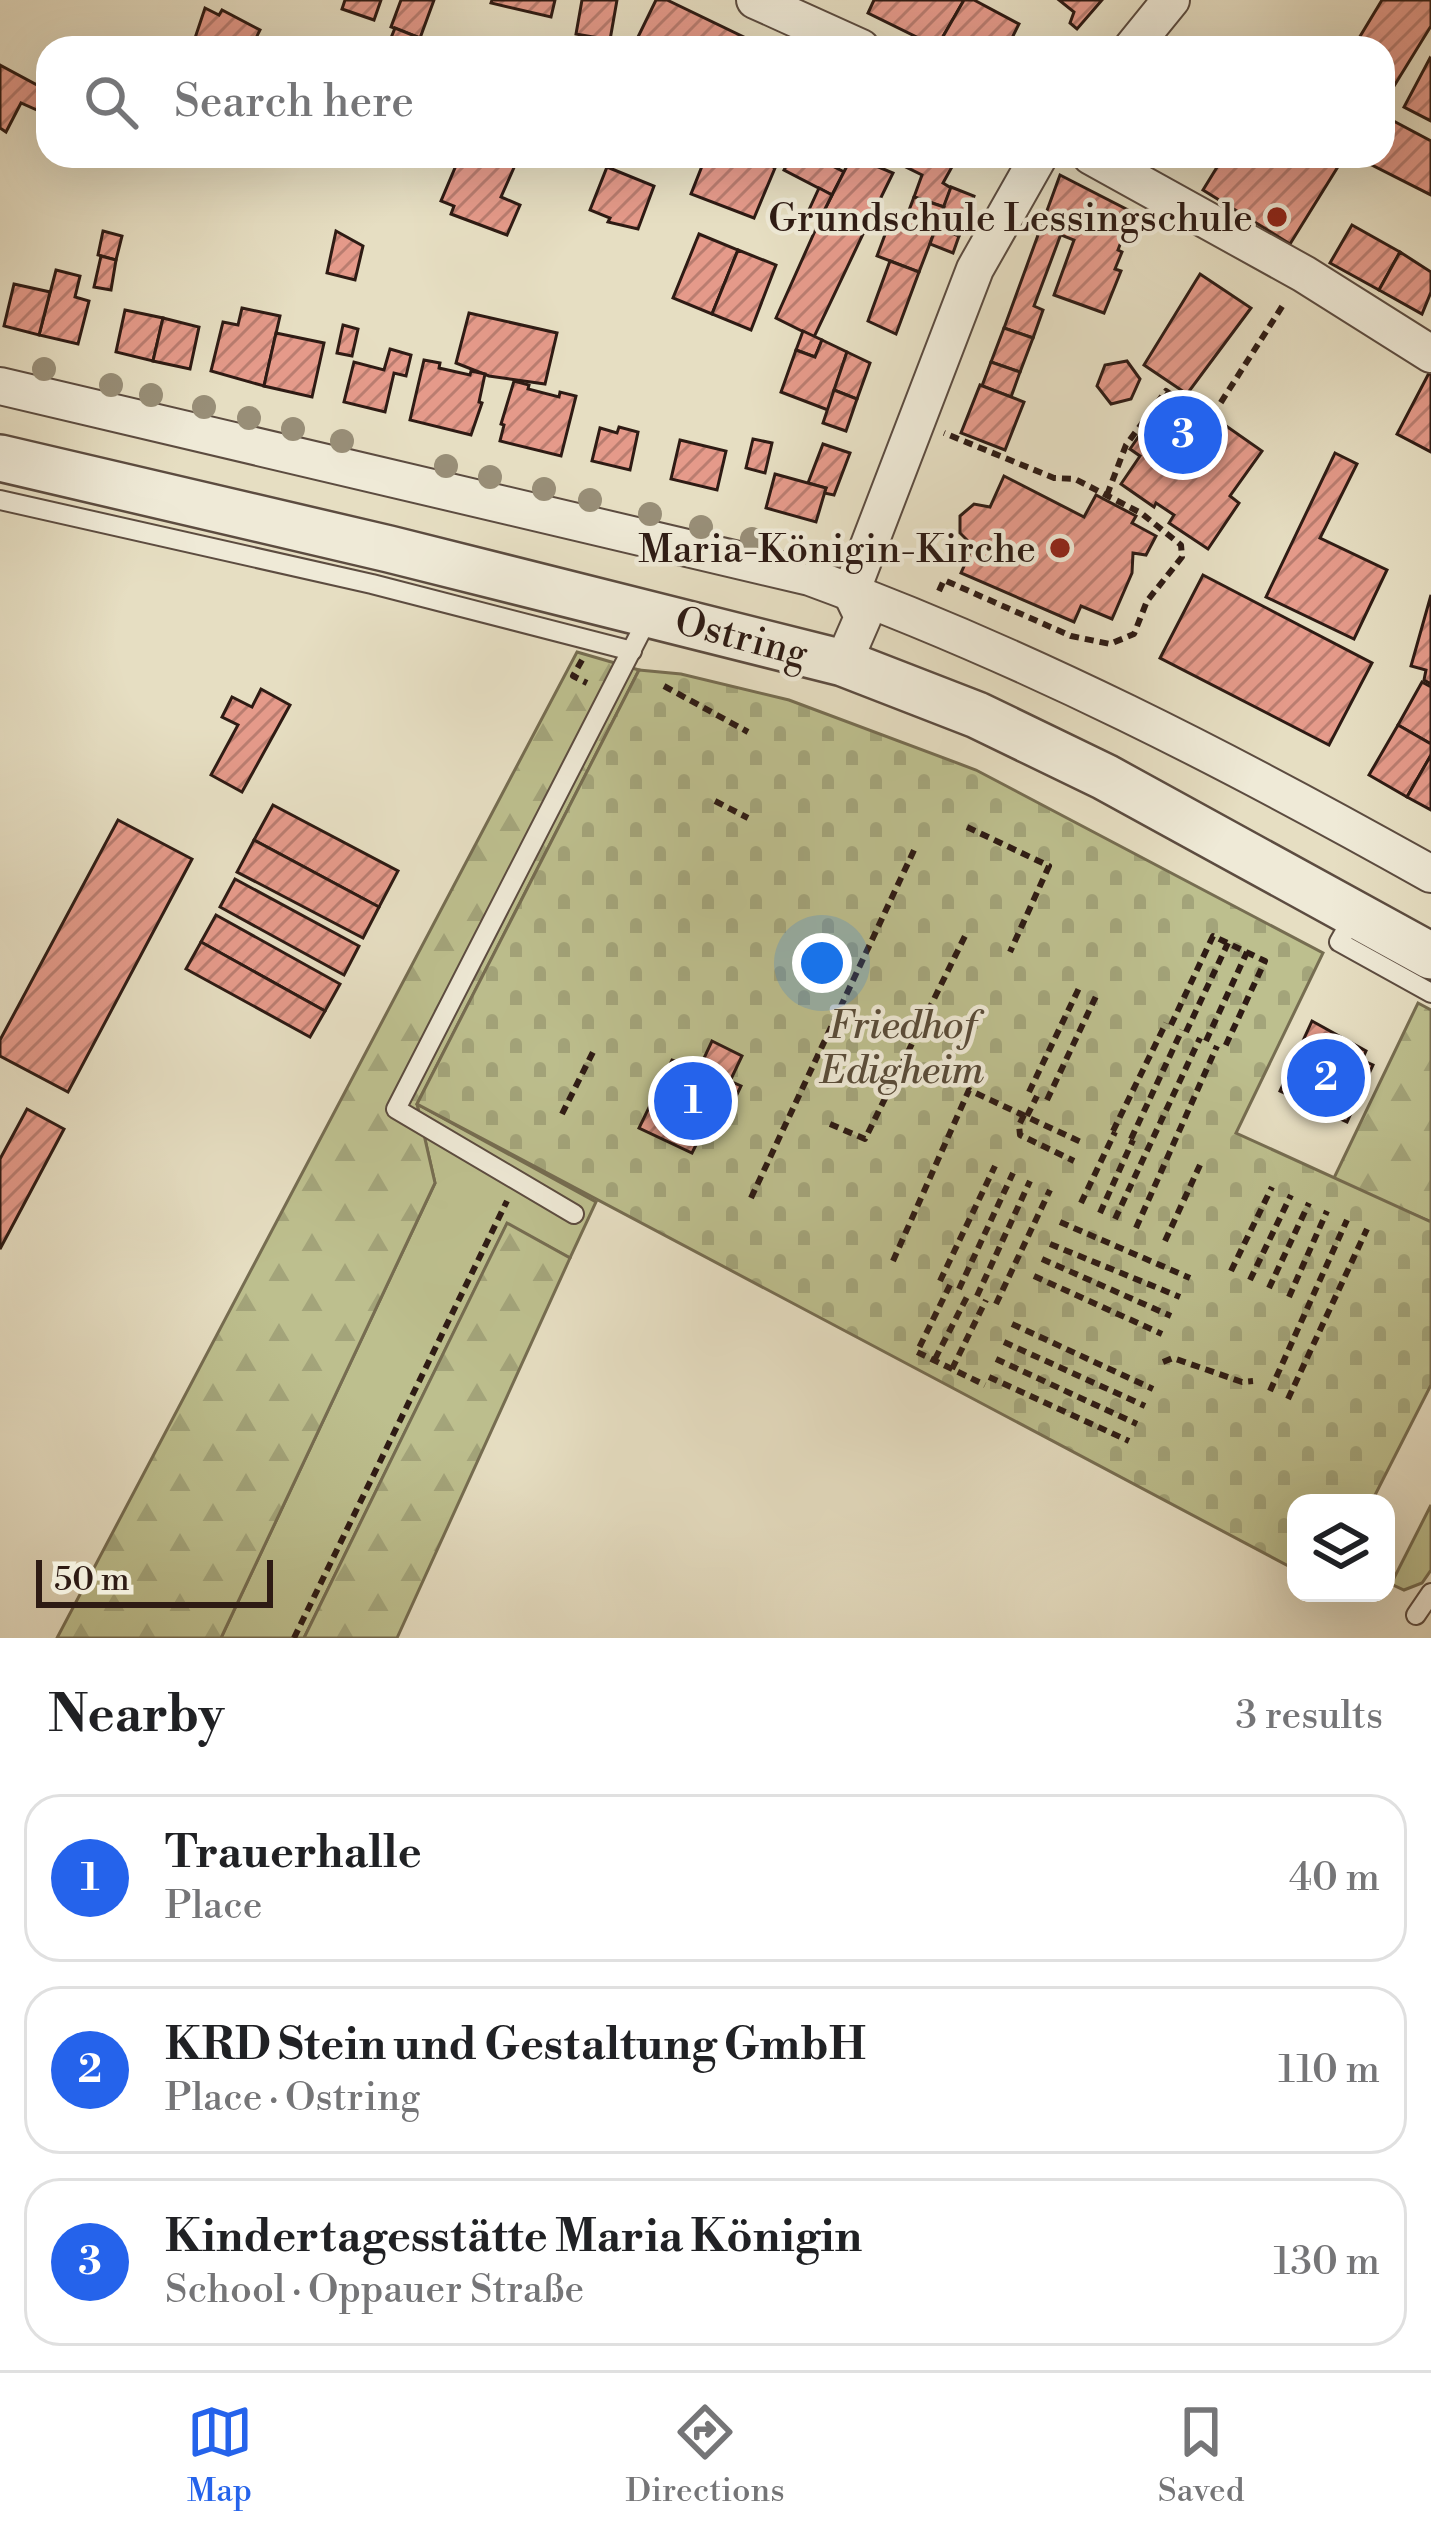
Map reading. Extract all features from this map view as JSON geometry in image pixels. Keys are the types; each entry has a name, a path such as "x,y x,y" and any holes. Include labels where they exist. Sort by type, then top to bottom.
{"street":[{"path":"755,0 834,36"},
{"path":"1142,36 1171,0"},
{"path":"843,663 863,616 851,592 975,269 1032,168"},
{"path":"1112,168 1304,274 1431,354"},
{"name":"Ostring","path":"0,386 809,577 1166,730 1431,874"},
{"name":"Ostring","path":"0,458 641,631 843,663 976,715 1106,777 1431,956"}],"lane":[{"path":"0,500 372,584 641,631 396,1109 574,1214"},
{"path":"1354,914 1339,942 1431,993"},
{"path":"1417,1616 1431,1593"}],"path":[{"path":"1107,495 1126,445 1166,391 1209,421 1304,274"},
{"path":"918,423 1107,495 1141,513 1180,545 1182,557 1147,601 1134,634 1110,644 1070,636 944,580 939,591"},
{"path":"664,686 748,733"},
{"path":"715,801 748,818"},
{"path":"968,826 1049,866 1010,952"},
{"path":"751,1198 916,846"},
{"path":"830,1124 865,1139 967,932"},
{"path":"1081,1203 1213,936 1265,961 1136,1228"},
{"path":"1100,1213 1228,943"},
{"path":"1115,1219 1246,952"},
{"path":"1074,1161 1020,1135 1019,1125 1081,984"},
{"path":"1047,1100 1098,992"},
{"path":"562,1114 595,1048"},
{"path":"892,1261 969,1090 1083,1142"},
{"path":"1165,1241 1200,1165"},
{"path":"940,1280 995,1166"},
{"path":"959,1289 1013,1173"},
{"path":"294,1638 517,1181"},
{"path":"952,1369 978,1296 1030,1181"},
{"path":"1231,1271 1272,1186"},
{"path":"996,1304 1050,1190"},
{"path":"1250,1280 1291,1195"},
{"path":"1269,1288 1309,1203"},
{"path":"1289,1298 1328,1211"},
{"path":"1270,1391 1347,1220"},
{"path":"1060,1222 1190,1278"},
{"path":"1288,1399 1367,1229"},
{"path":"1050,1244 1180,1298"},
{"path":"1042,1258 1172,1316"},
{"path":"1034,1276 1162,1334"},
{"path":"950,1285 917,1352 1129,1441"},
{"path":"934,1360 978,1296"},
{"path":"1012,1324 1153,1388"},
{"path":"1004,1342 1145,1406"},
{"path":"1163,1362 1173,1358 1241,1382 1252,1381"},
{"path":"996,1359 1137,1424"}],"green space":[{"path":"577,652 639,670 417,1104 435,1183 221,1638 57,1638"},
{"name":"Friedhof Edigheim","path":"639,670 681,674 789,700 976,770 1323,953 1236,1133 1431,1222 1431,1385 1376,1494 1287,1494 1287,1565 417,1104"},
{"path":"1418,1003 1431,1010 1431,1222 1333,1180"},
{"path":"417,1104 596,1202 570,1258 507,1224 304,1638 221,1638 435,1183"},
{"path":"507,1223 570,1258 397,1638 304,1638"},
{"path":"1431,1505 1431,1570 1422,1583 1404,1590 1395,1586 1395,1576"}],"building":[{"path":"345,0 381,0 374,20 342,9"},
{"path":"401,0 434,0 421,36 391,27"},
{"path":"492,0 555,0 551,17"},
{"path":"582,0 617,0 611,36 576,34"},
{"path":"656,0 667,0 742,36 638,36"},
{"path":"874,0 964,0 943,36 915,36 868,13"},
{"path":"964,0 974,0 1019,24 1013,36 943,36"},
{"path":"1059,0 1102,0 1077,29 1070,23 1074,12"},
{"path":"1382,0 1431,0 1431,26 1395,84 1395,36 1360,36"},
{"path":"205,8 219,15 222,10 260,30 257,36 196,36"},
{"path":"395,28 415,36 392,36"},
{"path":"1431,59 1431,121 1404,107"},
{"path":"0,65 36,84 36,110 21,103 6,132 0,128"},
{"path":"1395,122 1431,141 1431,195 1378,168 1395,168"},
{"path":"455,168 514,168 501,197 520,205 507,235 451,214 454,206 441,201"},
{"path":"607,168 654,186 638,229 608,222 610,218 590,210"},
{"path":"701,168 775,168 754,218 691,194"},
{"path":"836,168 844,172 832,195 784,170"},
{"path":"846,168 881,168 893,173 864,232 823,213"},
{"path":"908,168 951,168 943,183 951,188 944,207 914,197 922,175"},
{"name":"Grundschule Lessingschule","path":"1216,168 1337,168 1290,244 1203,190"},
{"path":"1060,175 1132,212 1118,250 1122,252 1115,269 1121,271 1104,313 1054,295 1074,240 1041,227"},
{"path":"951,187 974,196 959,236 936,227"},
{"path":"819,188 832,195 819,221 808,212"},
{"path":"914,197 944,207 919,272 877,256 892,216 905,221"},
{"path":"823,213 864,232 814,337 776,318"},
{"path":"1352,225 1400,252 1379,290 1330,263"},
{"path":"936,227 959,236 953,253 930,244"},
{"path":"1041,227 1061,234 1034,306 1043,310 1033,338 1004,328"},
{"path":"103,231 122,236 116,260 98,255"},
{"path":"336,231 363,246 355,280 327,273"},
{"path":"699,234 738,250 712,314 673,298"},
{"path":"738,250 776,265 751,330 712,314"},
{"path":"1400,252 1431,272 1431,292 1422,314 1379,290"},
{"path":"101,256 116,260 111,290 94,287"},
{"path":"890,261 919,272 896,334 868,321"},
{"path":"56,270 80,276 75,297 89,301 78,344 39,335"},
{"path":"1200,274 1251,308 1187,394 1144,365"},
{"path":"14,284 50,292 39,335 4,326"},
{"path":"242,308 280,316 264,386 211,371 223,322 238,325"},
{"path":"125,310 163,318 153,361 116,352"},
{"path":"469,313 557,333 545,384 489,376 456,363"},
{"path":"163,318 199,327 190,369 153,361"},
{"path":"343,325 358,329 352,356 337,353"},
{"path":"1004,328 1033,338 1020,372 991,362"},
{"path":"803,331 822,340 815,357 796,350"},
{"path":"276,333 324,343 312,397 264,386"},
{"path":"822,340 847,352 828,410 781,392 796,350 815,357"},
{"path":"390,349 411,355 406,376 394,373 385,412 344,402 354,362 384,370"},
{"path":"847,352 870,363 857,399 834,390"},
{"path":"424,360 440,363 439,368 485,374 471,435 410,420"},
{"path":"1127,361 1140,379 1131,399 1111,404 1097,386 1105,365"},
{"path":"991,362 1020,372 1011,397 982,386"},
{"path":"1431,374 1431,452 1397,434"},
{"path":"514,381 559,397 560,392 576,396 561,456 500,441"},
{"path":"980,385 1024,402 1005,450 961,433"},
{"path":"834,390 857,399 846,431 823,423"},
{"path":"1163,401 1195,423 1188,434 1197,440 1191,450 1199,456 1222,423 1262,451 1230,496 1239,503 1208,549 1169,523 1174,515 1121,484 1140,456 1130,449"},
{"path":"619,427 638,432 630,470 592,461 600,428 617,433"},
{"path":"753,439 772,443 765,473 746,468"},
{"path":"680,440 726,451 717,490 671,479"},
{"path":"823,444 850,453 834,495 808,483"},
{"path":"1335,453 1357,464 1320,538 1387,570 1354,639 1266,597"},
{"path":"775,474 826,488 816,522 766,508"},
{"name":"Maria-Königin-Kirche","path":"1004,476 1084,517 1096,495 1136,516 1132,523 1156,536 1146,555 1133,553 1132,573 1112,619 1081,606 1074,622 961,573 973,546 960,533 960,516 974,504 990,507"},
{"path":"1203,575 1372,663 1329,745 1160,658"},
{"path":"1431,595 1431,684 1424,680 1426,670 1411,666"},
{"path":"1422,682 1431,687 1431,744 1398,725"},
{"path":"261,689 290,705 242,792 211,775 238,725 222,717 232,697 252,707"},
{"path":"1398,725 1431,744 1431,755 1407,797 1369,775"},
{"path":"1431,755 1431,810 1407,797"},
{"path":"273,805 398,871 379,907 254,840"},
{"path":"118,820 192,859 68,1092 0,1056 0,1040"},
{"path":"254,840 379,907 363,938 237,872"},
{"path":"235,879 359,946 344,975 220,907"},
{"path":"216,915 340,984 325,1011 201,942"},
{"path":"201,942 325,1011 310,1037 186,969"},
{"path":"1312,1021 1366,1051 1362,1060 1373,1065 1347,1122 1280,1091"},
{"path":"712,1041 742,1056 730,1081 741,1086 724,1122 711,1115 692,1153 639,1128 672,1060 699,1069"},
{"path":"27,1109 64,1129 0,1249 0,1159"}],"place":[{"name":"Grundschule Lessingschule","path":"1277,217"},
{"name":"Kindertagesstätte Maria Königin","path":"1183,435"},
{"name":"Maria-Königin-Kirche","path":"1060,548"},
{"name":"KRD Stein und Gestaltung GmbH","path":"1326,1078"},
{"name":"Trauerhalle","path":"693,1101"}]}
